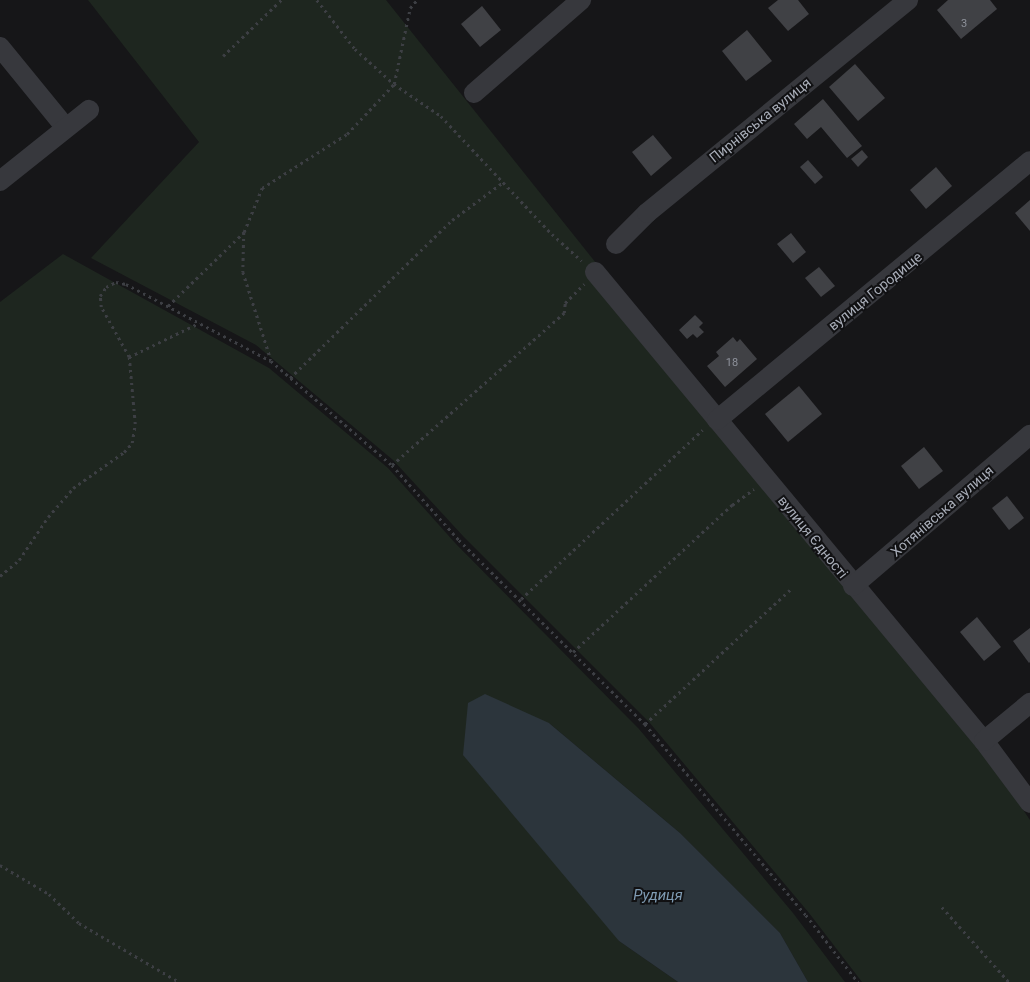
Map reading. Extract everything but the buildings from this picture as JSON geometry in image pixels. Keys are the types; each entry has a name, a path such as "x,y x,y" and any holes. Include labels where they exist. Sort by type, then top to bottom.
{"street":[{"path":"474,93 582,0"},
{"name":"Пирнівська вулиця","path":"616,244 647,213 908,0"},
{"path":"0,47 66,128"},
{"path":"0,181 89,110"},
{"name":"вулиця Городище","path":"716,419 1030,161"},
{"name":"вулиця Єдності","path":"595,272 853,586 984,741 1030,802"},
{"name":"Хотянівська вулиця","path":"853,586 1030,435"},
{"path":"984,741 1030,703"}],"path":[{"path":"223,56 281,0"},
{"path":"317,0 355,48 394,84 441,116 502,183 595,272 565,303 564,313 392,465"},
{"path":"271,362 243,272 244,232 262,188 347,134 394,84 410,8 417,0"},
{"path":"290,378 452,220 502,183"},
{"path":"168,306 244,232"},
{"path":"0,576 19,560 48,517 73,488 124,452 132,443 135,424 129,357 101,307 100,296 106,287 116,282 126,284 271,362 392,465 459,540 645,724 806,915 858,982"},
{"path":"129,357 200,323"},
{"path":"521,600 716,419"},
{"path":"573,652 732,506 766,480"},
{"path":"645,724 792,588"},
{"path":"0,865 48,894 79,923 179,982"},
{"path":"942,907 1009,982"}],"shaded area":[{"path":"88,0 386,0 969,730 1030,820 1030,982 862,982 809,913 649,722 463,536 393,460 256,345 91,258 199,142"},
{"path":"63,254 269,368 388,468 456,544 639,729 793,913 845,982 808,982 780,933 680,833 549,723 619,941 678,982 0,982 0,302"}],"water":[{"name":"Рудиця","path":"485,694 549,723 680,833 780,933 808,982 678,982 619,941 463,755 468,703"}]}
